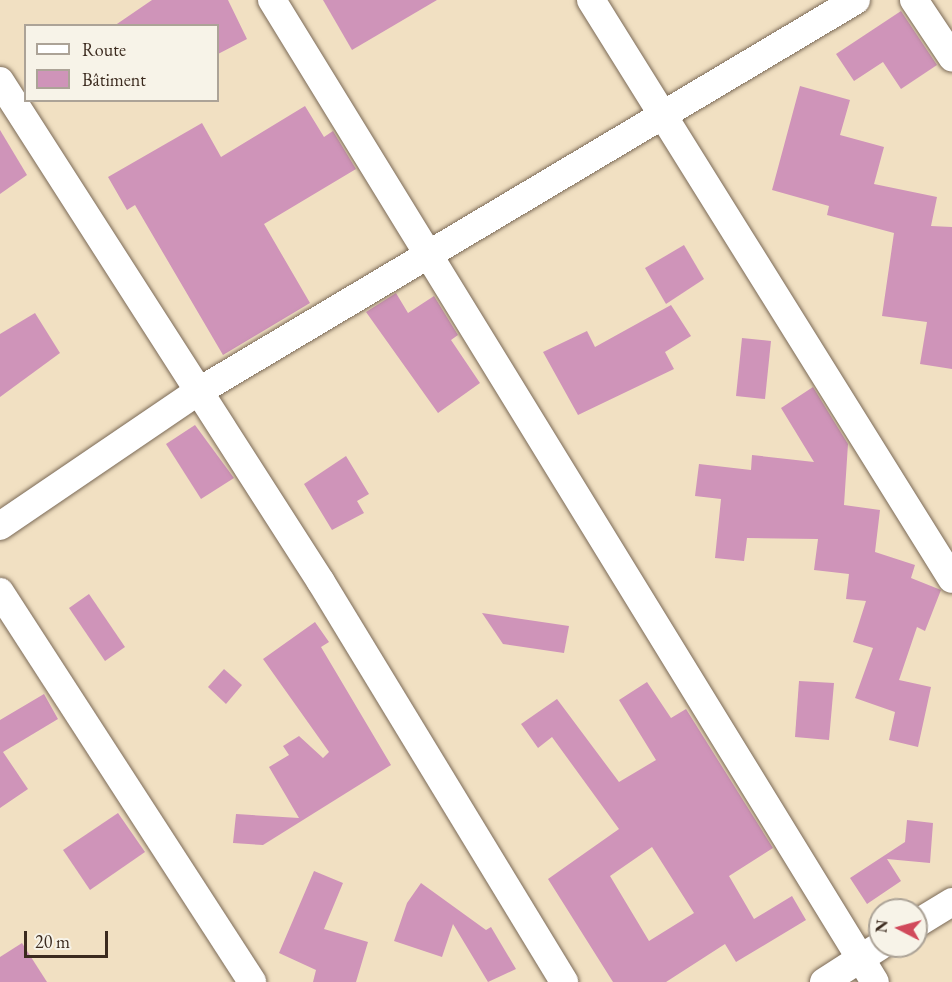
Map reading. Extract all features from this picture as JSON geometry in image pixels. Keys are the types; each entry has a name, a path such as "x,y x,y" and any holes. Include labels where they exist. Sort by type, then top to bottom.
{"street":[{"path":"272,0 429,259 868,949"},
{"path":"591,0 952,579"},
{"path":"0,526 196,393 429,259 856,0"},
{"path":"914,0 952,57"},
{"path":"0,81 196,393 321,582 564,982"},
{"path":"0,592 252,982"},
{"path":"928,917 952,902"},
{"path":"824,982 868,953"},
{"path":"871,958 875,982"}],"building":[{"path":"152,0 228,0 247,39 219,53 219,24 117,24"},
{"path":"323,0 437,0 352,50"},
{"path":"901,11 937,65 901,89 883,62 854,81 836,54"},
{"path":"800,86 850,100 840,135 884,147 874,184 937,197 931,226 952,227 952,369 920,364 927,322 882,316 894,233 827,215 829,206 772,190"},
{"path":"305,106 324,137 333,131 356,169 264,224 310,303 223,355 135,205 127,210 108,177 202,123 221,157"},
{"path":"0,130 27,175 0,194"},
{"path":"684,245 704,279 666,304 645,268"},
{"path":"396,293 408,313 434,296 458,335 451,340 480,383 438,413 366,312"},
{"path":"671,305 691,336 665,352 674,369 578,415 543,352 587,331 595,347"},
{"path":"35,313 60,353 0,397 0,334"},
{"path":"742,338 771,341 765,399 736,396"},
{"path":"813,387 848,444 844,505 880,510 875,552 915,565 911,578 941,590 925,631 917,627 899,680 931,687 918,747 889,740 895,712 855,698 873,648 853,642 866,601 846,599 849,574 814,570 818,539 747,538 744,561 715,558 721,499 695,496 699,464 751,470 752,455 814,462 781,408"},
{"path":"195,425 234,478 201,499 166,444"},
{"path":"346,456 369,494 357,501 364,513 332,530 304,484"},
{"path":"89,594 125,647 105,661 69,608"},
{"path":"482,613 569,626 564,653 503,644"},
{"path":"315,622 329,642 321,647 391,765 263,845 233,843 236,814 299,818 269,767 289,755 283,746 299,736 323,758 329,752 263,659"},
{"path":"224,669 242,685 226,704 208,687"},
{"path":"799,681 834,683 829,740 795,737"},
{"path":"647,682 671,718 686,709 773,848 729,876 754,919 792,896 806,920 736,962 725,944 666,982 613,982 548,879 619,829 552,737 538,748 521,724 557,699 619,782 656,760 619,700","holes":["652,847 694,913 649,941 610,876"]},
{"path":"44,694 58,719 3,752 28,789 0,808 0,720"},
{"path":"118,813 145,852 90,890 63,850"},
{"path":"907,820 933,823 930,863 887,859 901,881 876,898 868,898 867,904 850,878 905,842"},
{"path":"314,871 343,883 324,929 368,942 356,982 313,982 316,970 279,953"},
{"path":"421,883 486,930 491,927 516,969 488,982 453,924 442,957 394,941 407,903"},
{"path":"22,943 47,982 0,982 0,957"}]}
